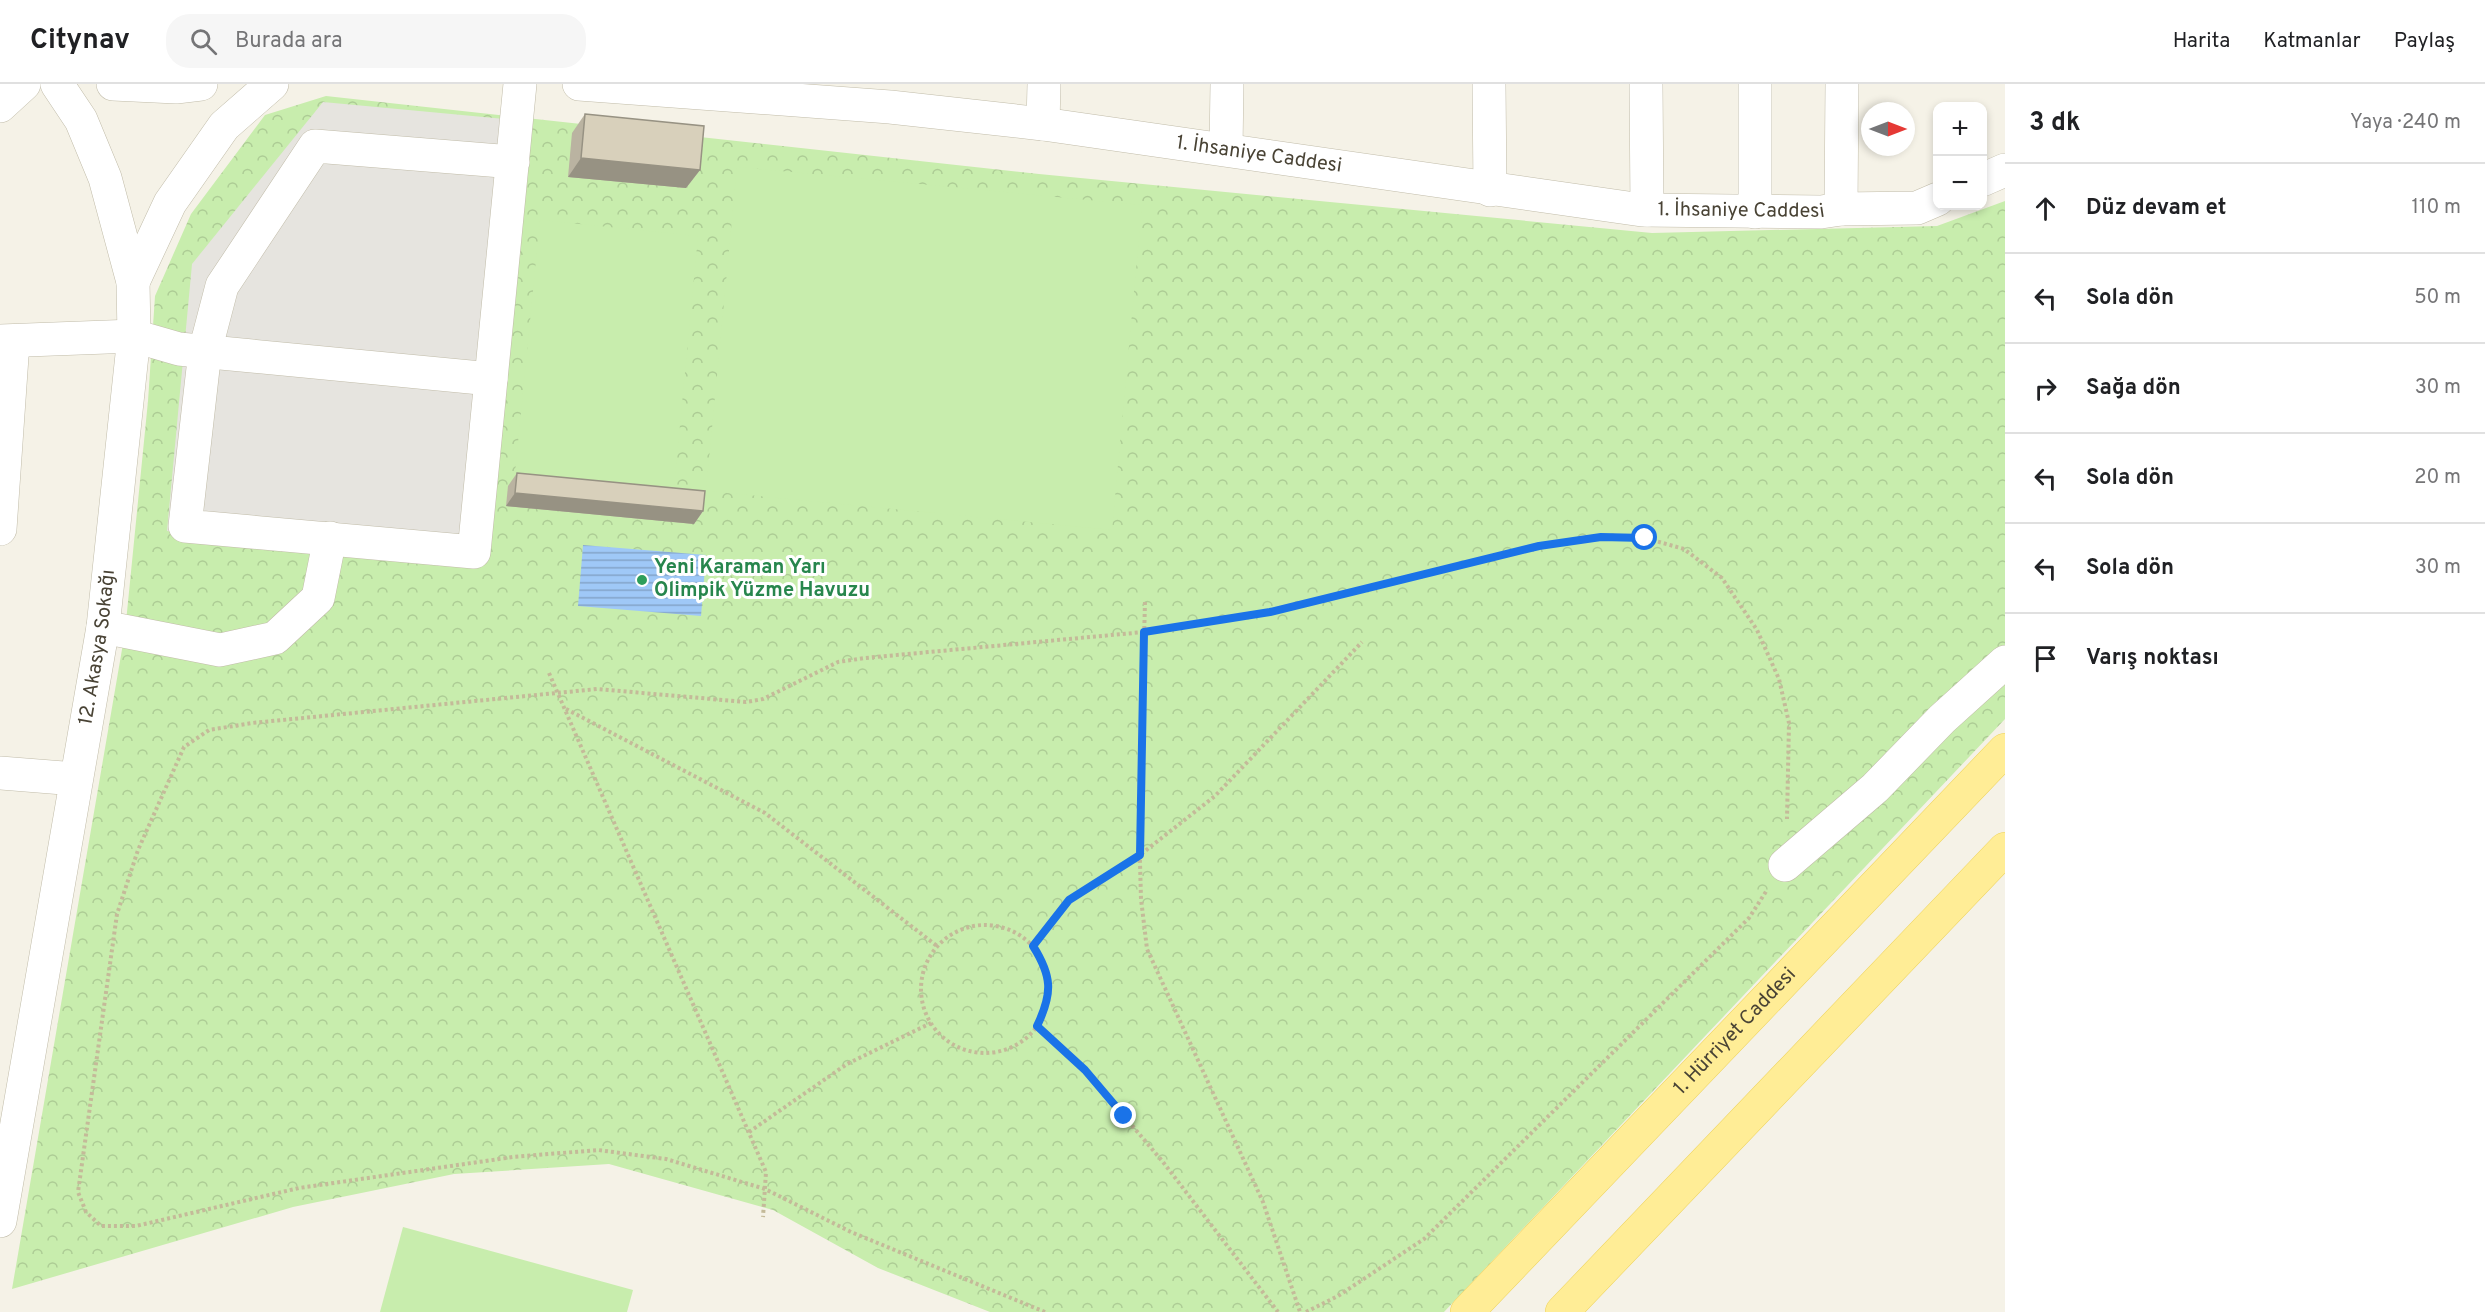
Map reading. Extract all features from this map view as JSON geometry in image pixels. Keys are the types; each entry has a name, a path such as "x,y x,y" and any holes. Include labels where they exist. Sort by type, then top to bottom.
{"main road":[{"name":"1. Hürriyet Caddesi","path":"1467,1312 2005,750"},
{"path":"1562,1312 2005,849"}],"street":[{"path":"0,106 24,84"},
{"name":"12. Akasya Sokağı","path":"0,1221 103,627 134,336 133,282 105,178 81,120 57,84"},
{"path":"113,84 176,87 201,84"},
{"path":"133,282 170,203 224,126 272,84"},
{"path":"513,162 315,146 222,286 205,351 185,526 474,552 513,162 520,84"},
{"name":"1. İhsaniye Caddesi","path":"582,84 888,96 1043,124 1226,149 1490,190 1647,210 1821,212 1841,209 1917,208 1933,201"},
{"path":"1043,124 1044,84"},
{"path":"1226,149 1227,84"},
{"path":"1489,84 1490,190"},
{"path":"1646,84 1647,210"},
{"path":"1755,84 1755,212"},
{"path":"1841,209 1842,84"},
{"path":"1987,178 2005,170"},
{"path":"0,529 6,342 134,336 179,349 491,379"},
{"path":"103,627 220,650 275,639 318,598 330,538"},
{"path":"1785,865 1875,788 1942,719 2005,662"},
{"path":"0,773 76,779"}],"path":[{"path":"1045,1312 851,1232 765,1189 666,1159 598,1150 513,1157 299,1188 136,1226 101,1226 86,1212 78,1192 117,914 138,850 184,747 209,730 252,723 597,689 746,702 764,699 838,662 1144,632 1282,609 1539,546 1601,537 1645,538 1684,549 1722,578 1757,630 1779,679 1789,723 1785,865 1749,918 1424,1239 1338,1296 1306,1312"},
{"path":"1145,602 1140,855 1141,899 1147,949 1263,1202 1300,1312"},
{"path":"1033,946 1069,900 1140,855 1215,796 1362,642"},
{"path":"549,673 766,1172 763,1217"},
{"path":"565,709 765,813 937,946"},
{"path":"974,925 996,925 1016,932 1033,946 1044,964 1049,985 1047,1007 1037,1026 1022,1041 1003,1050 983,1053 963,1049 945,1039 931,1023 923,1004 921,984 926,963 937,946 954,932 974,925"},
{"path":"749,1132 847,1064 931,1023"},
{"path":"1037,1026 1085,1070 1164,1162 1278,1312"}],"green space":[{"path":"326,96 1039,174 1652,233 1937,226 1981,210 1987,210 1987,208 2005,201 2005,719 1444,1312 990,1312 878,1268 773,1210 609,1164 454,1174 293,1207 12,1289 125,632 148,401 155,296 191,214 265,115"},
{"path":"737,167 1142,205 1112,530 706,491"},
{"path":"540,220 698,236 674,488 515,473"},
{"path":"403,1227 633,1290 627,1312 380,1312"}],"shaded area":[{"path":"323,102 527,121 485,561 167,531 192,264"}],"water":[{"name":"Yeni Karaman Yarı Olimpik Yüzme Havuzu","path":"583,545 706,555 701,616 578,606"}],"building":[{"path":"585,114 704,126 700,170 581,158"},
{"path":"517,473 705,491 703,511 515,493"}],"place":[{"name":"Yeni Karaman Yarı Olimpik Yüzme Havuzu","path":"642,580"}],"route":[{"path":"1124,1116 1085,1070 1037,1026 1047,1007 1049,985 1044,964 1033,946 1069,900 1140,855 1144,632 1270,612 1539,546 1601,537 1645,538"}]}
